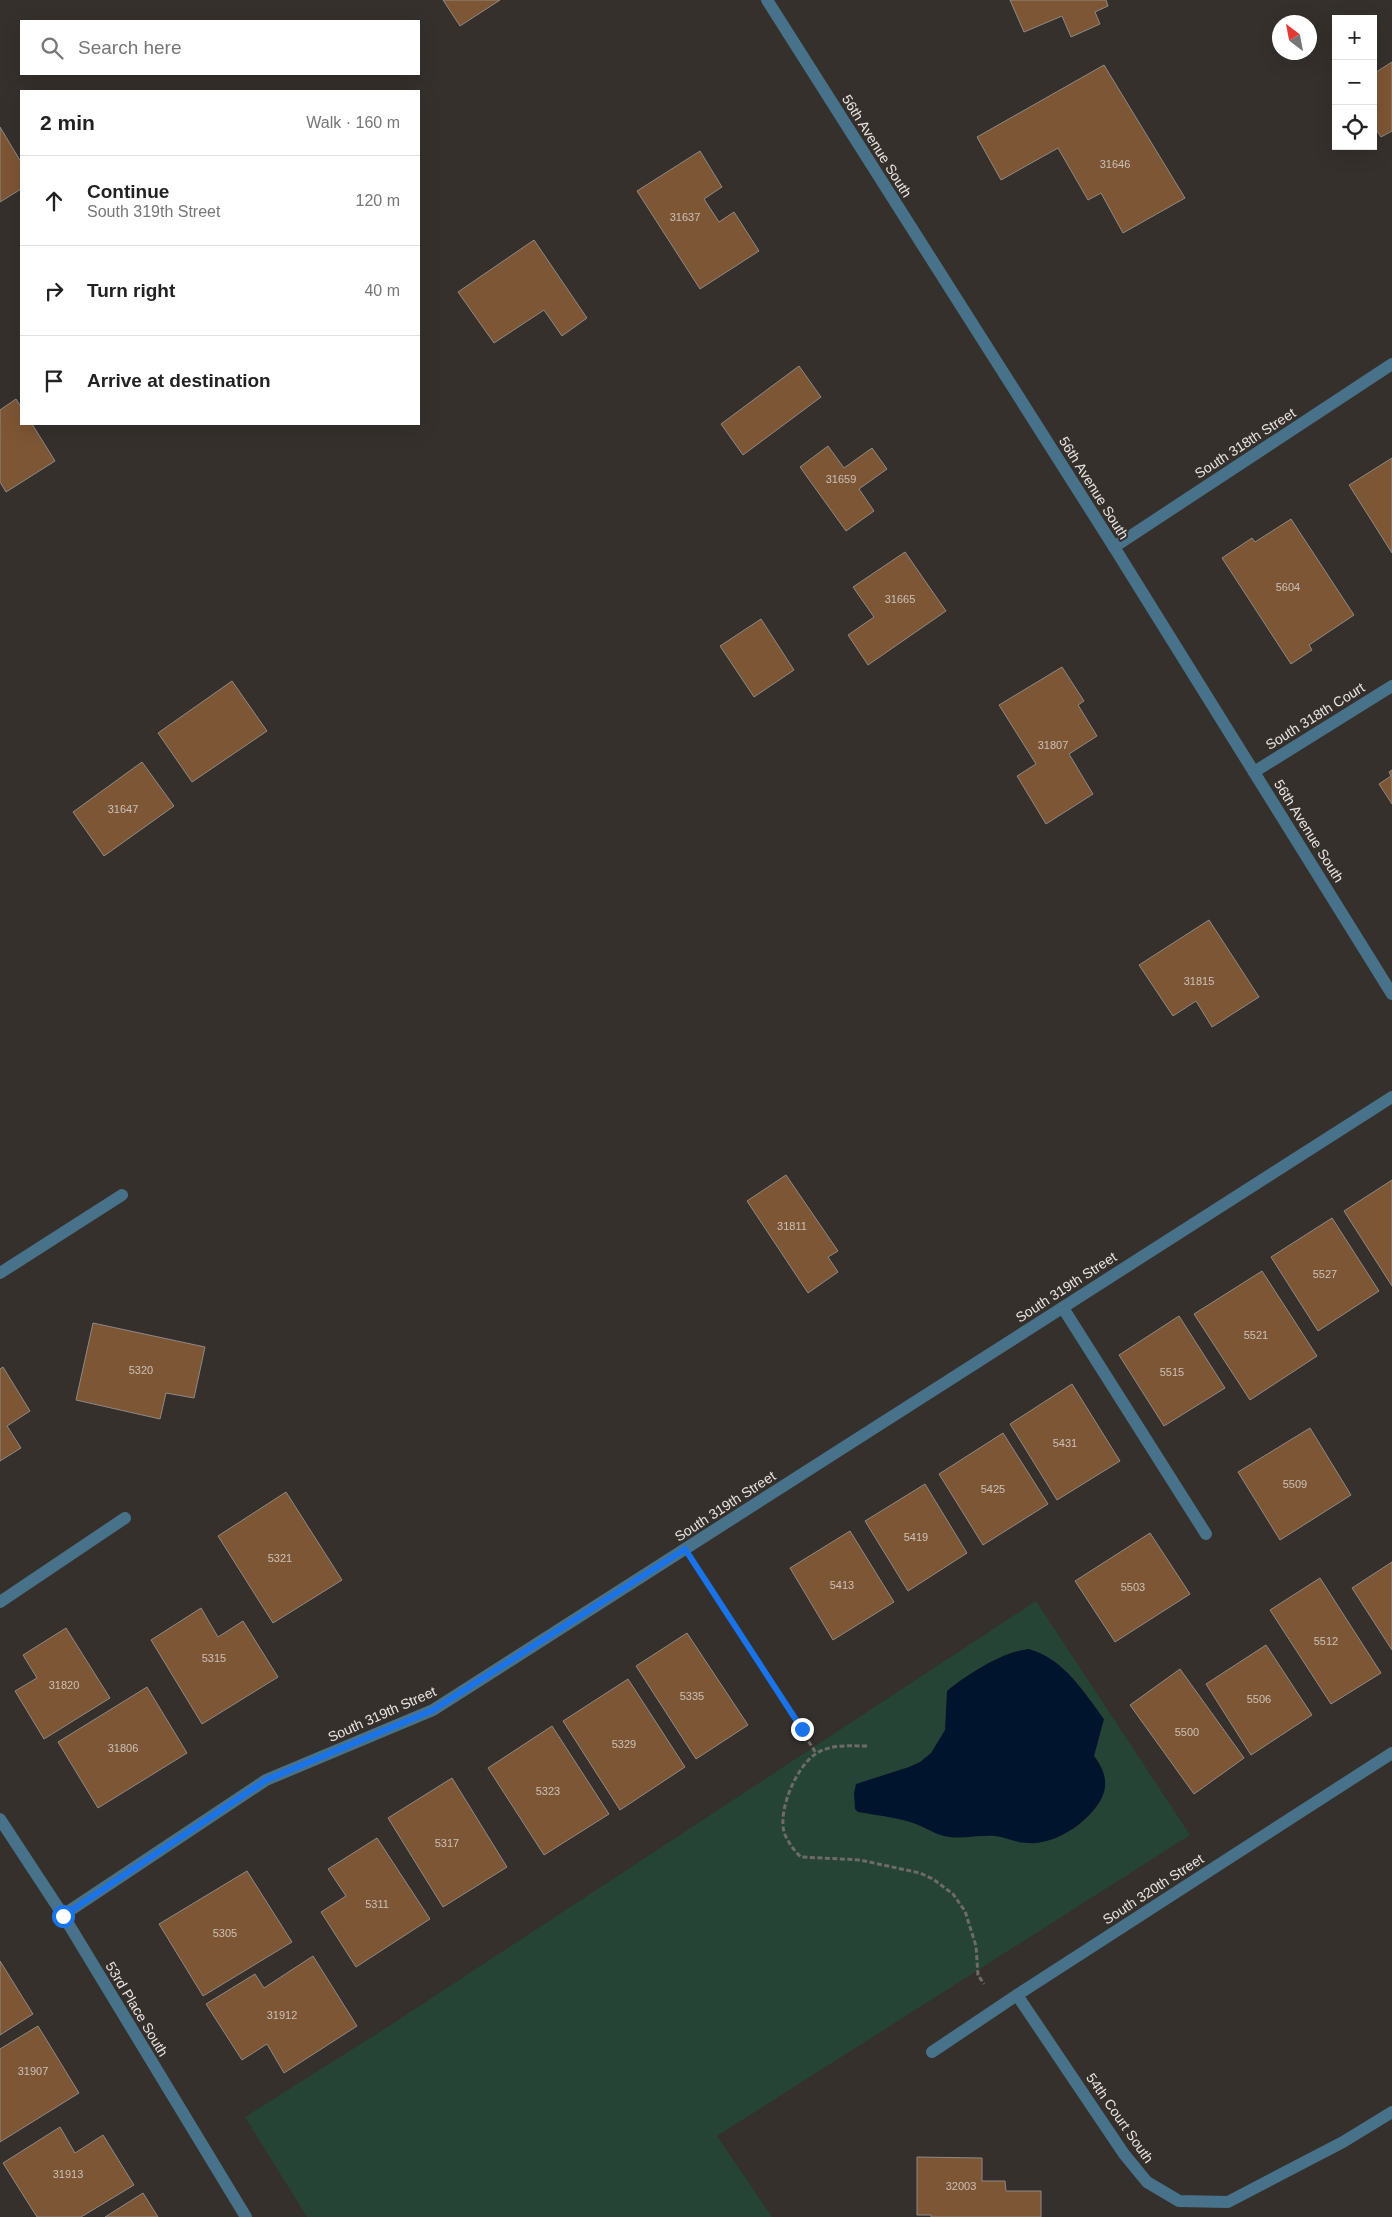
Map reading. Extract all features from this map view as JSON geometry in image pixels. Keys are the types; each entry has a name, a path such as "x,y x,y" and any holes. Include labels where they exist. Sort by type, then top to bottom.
{"street":[{"name":"56th Avenue South","path":"767,0 1114,547 1392,994"},
{"name":"South 318th Street","path":"1114,547 1392,364"},
{"name":"South 318th Court","path":"1254,772 1392,686"},
{"name":"South 319th Street","path":"63,1916 266,1780 433,1710 1392,1097"},
{"path":"0,1273 122,1195"},
{"path":"1062,1308 1206,1534"},
{"path":"0,1602 125,1518"},
{"name":"South 320th Street","path":"932,2052 1017,1994 1392,1753"},
{"name":"53rd Place South","path":"0,1819 63,1916 246,2217"},
{"name":"54th Court South","path":"1017,1994 1124,2154 1147,2182 1179,2201 1228,2202 1343,2142 1392,2112"}],"path":[{"path":"685,1549 816,1753"},
{"path":"867,1746 831,1747 816,1753 803,1765 793,1781 785,1806 784,1831 801,1858 860,1860 920,1873 953,1894 965,1911 976,1946 978,1975 999,2007"}],"green space":[{"path":"1036,1601 1190,1835 717,2136 772,2217 307,2217 245,2117 383,2030"}],"water":[{"path":"1029,1649 1053,1660 1063,1668 1104,1719 1094,1756 1102,1769 1105,1787 1096,1807 1083,1821 1066,1833 1047,1841 1028,1843 995,1836 949,1837 910,1822 858,1812 855,1809 854,1793 856,1784 909,1767 920,1762 931,1753 945,1730 947,1691 975,1671 997,1659"}],"building":[{"path":"443,0 500,0 460,26"},
{"path":"1010,0 1106,0 1108,6 1095,12 1100,24 1071,37 1062,16 1024,32"},
{"path":"1392,62 1392,131 1381,137 1377,131 1377,71"},
{"path":"1104,65 1185,198 1123,233 1101,193 1088,200 1058,148 1001,180 977,137"},
{"path":"0,127 20,160 20,190 0,202"},
{"path":"700,151 722,187 704,199 719,222 734,212 759,251 700,289 637,191"},
{"path":"534,240 587,318 562,336 544,310 494,343 458,292"},
{"path":"799,366 821,397 743,455 721,424"},
{"path":"16,399 20,405 20,425 33,425 55,461 6,492 0,482 0,410"},
{"path":"828,446 844,468 872,448 887,469 859,489 874,511 846,531 800,467"},
{"path":"1392,458 1392,553 1349,485"},
{"path":"1291,519 1354,615 1309,645 1312,650 1291,664 1222,558 1252,538 1255,542"},
{"path":"905,552 946,611 868,665 848,635 874,617 853,587"},
{"path":"761,619 794,670 754,697 720,646"},
{"path":"1062,667 1084,701 1078,705 1097,736 1069,754 1093,794 1046,824 1017,776 1036,764 999,705"},
{"path":"232,681 267,731 192,782 158,733"},
{"path":"142,762 174,806 104,856 73,812"},
{"path":"1392,770 1392,804 1379,784 1391,776 1389,772"},
{"path":"1209,920 1259,997 1212,1027 1196,1001 1173,1016 1139,965"},
{"path":"786,1175 838,1251 828,1257 838,1272 808,1293 747,1201"},
{"path":"1392,1180 1392,1286 1344,1211"},
{"path":"1332,1218 1379,1291 1318,1331 1271,1257"},
{"path":"1262,1271 1317,1356 1250,1400 1194,1314"},
{"path":"1179,1316 1225,1388 1164,1426 1119,1355"},
{"path":"93,1323 205,1347 194,1398 166,1393 160,1419 76,1400"},
{"path":"3,1367 30,1411 7,1426 21,1448 0,1461 0,1369"},
{"path":"1072,1384 1120,1461 1057,1500 1010,1424"},
{"path":"1310,1428 1351,1495 1280,1540 1238,1472"},
{"path":"1003,1433 1048,1504 983,1545 939,1474"},
{"path":"925,1484 967,1553 908,1591 865,1521"},
{"path":"286,1492 342,1580 273,1623 218,1536"},
{"path":"850,1531 894,1602 833,1640 790,1568"},
{"path":"1150,1533 1190,1594 1115,1642 1075,1581"},
{"path":"1392,1562 1392,1650 1352,1588"},
{"path":"1320,1578 1381,1673 1331,1704 1270,1610"},
{"path":"201,1608 218,1637 243,1621 278,1677 202,1724 151,1640"},
{"path":"66,1628 110,1698 44,1739 15,1691 37,1678 23,1655"},
{"path":"687,1633 748,1725 696,1759 636,1666"},
{"path":"1266,1645 1312,1715 1251,1755 1206,1684"},
{"path":"1180,1669 1244,1758 1194,1794 1130,1705"},
{"path":"628,1679 685,1767 620,1810 563,1721"},
{"path":"147,1687 187,1753 98,1808 58,1742"},
{"path":"552,1726 609,1814 544,1855 488,1768"},
{"path":"452,1778 507,1867 443,1907 388,1818"},
{"path":"377,1838 430,1919 356,1967 321,1912 346,1896 328,1869"},
{"path":"247,1871 292,1942 203,1996 159,1924"},
{"path":"313,1956 357,2026 284,2073 267,2044 242,2060 206,2004 255,1974 264,1988"},
{"path":"0,1961 33,2014 0,2035"},
{"path":"38,2026 79,2093 0,2142 0,2049"},
{"path":"60,2127 75,2153 103,2135 134,2185 81,2217 37,2217 3,2163"},
{"path":"917,2157 982,2158 982,2181 1005,2181 1006,2191 1041,2191 1041,2217 931,2217 931,2215 917,2215"},
{"path":"143,2193 158,2217 105,2217"}],"route":[{"path":"63,1916 266,1780 433,1710 685,1549 802,1729"}]}
